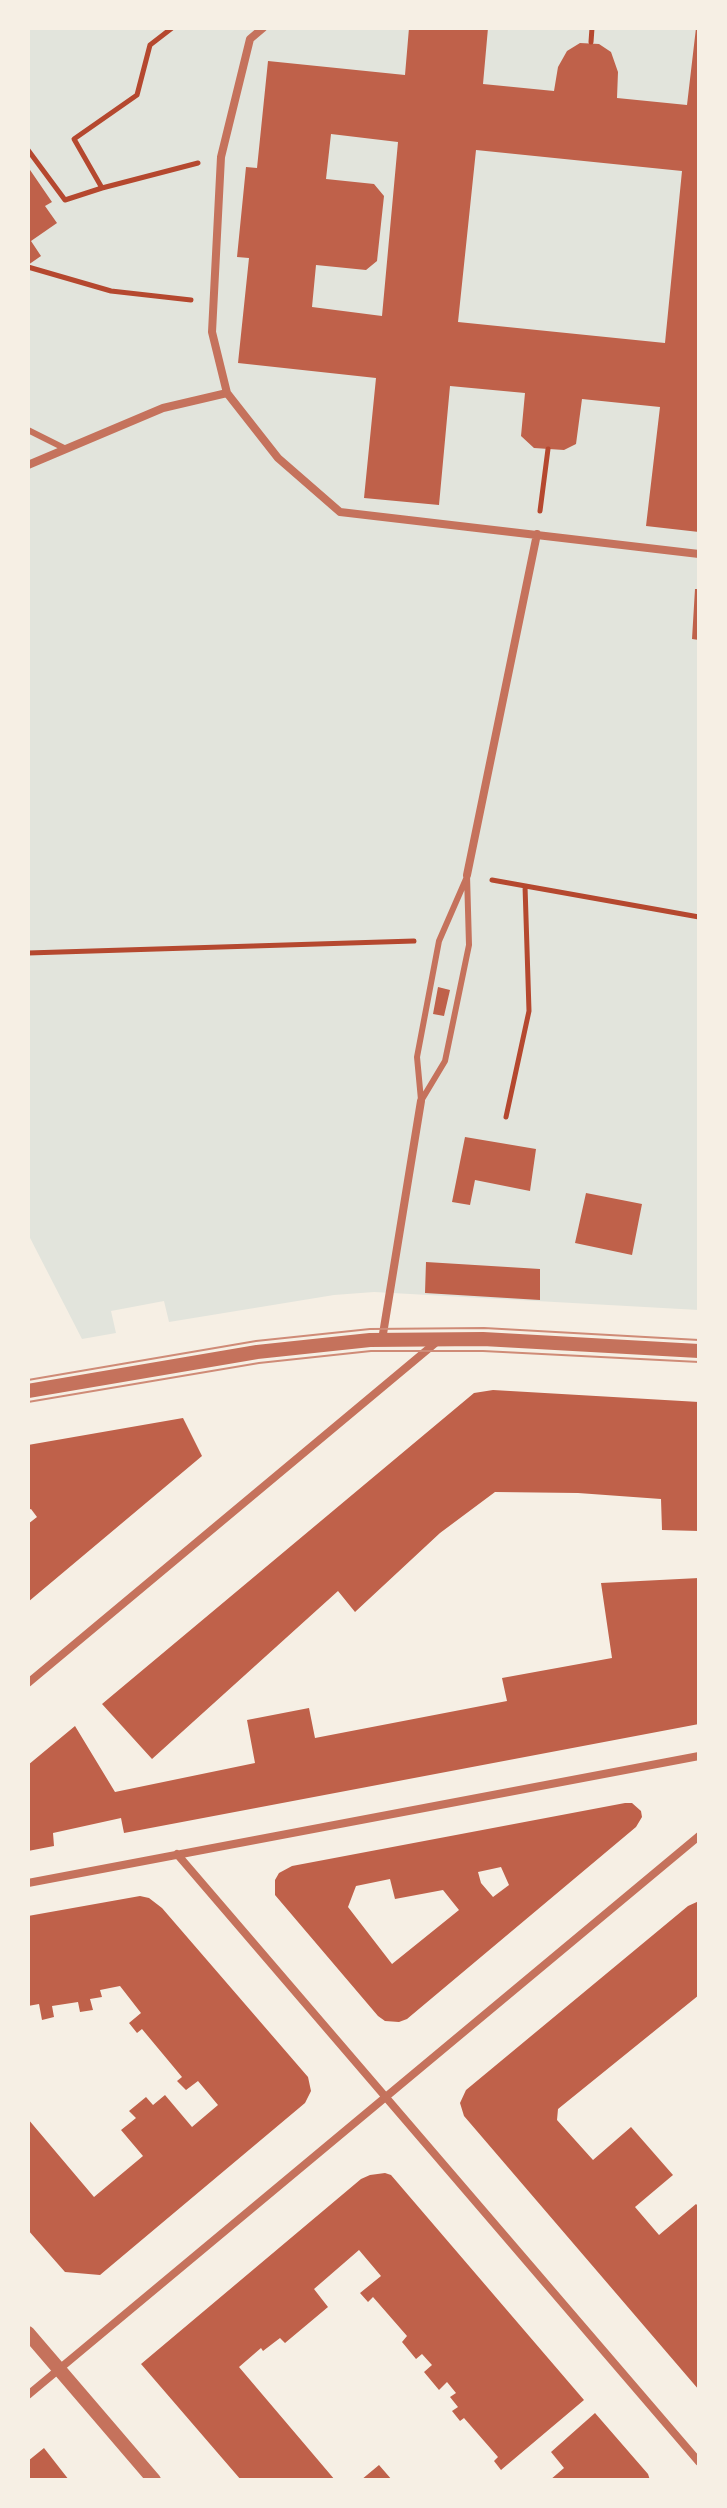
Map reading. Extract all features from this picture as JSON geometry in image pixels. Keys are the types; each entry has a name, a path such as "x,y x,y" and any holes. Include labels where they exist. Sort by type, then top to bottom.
{"street":[{"path":"263,28 250,39 221,157 212,332 227,393 278,458 340,512 699,554"},
{"path":"28,465 163,408 227,393"},
{"path":"467,875 537,534"},
{"path":"382,1340 421,1101"},
{"path":"28,1683 440,1339"},
{"path":"28,1391 257,1352 382,1340 483,1339 699,1351"},
{"path":"28,1883 699,1756"},
{"path":"28,2395 699,1836"},
{"path":"177,1854 699,2462"},
{"path":"28,2333 154,2480"}],"lane":[{"path":"28,430 66,449"},
{"path":"421,1101 417,1057 439,941 467,875"},
{"path":"421,1101 445,1061 469,945 467,875"}],"path":[{"path":"102,188 74,139 137,95 150,45 172,28"},
{"path":"591,42 592,28"},
{"path":"28,150 65,200 221,157"},
{"path":"28,267 111,291 214,302"},
{"path":"537,534 548,449"},
{"path":"514,884 699,917"},
{"path":"506,1117 529,1011 525,886"},
{"path":"28,953 400,941"}],"shaded area":[{"path":"28,28 699,28 699,1310 374,1292 334,1295 169,1322 164,1301 111,1311 116,1333 82,1339 28,1234"}],"building":[{"path":"409,28 488,28 483,84 554,91 558,67 567,51 580,43 599,44 611,52 618,72 617,98 687,105 696,28 699,28 699,532 646,526 660,407 582,399 576,444 564,450 534,448 521,436 525,393 450,386 439,505 364,498 376,378 238,363 249,258 237,257 246,167 257,168 268,61 405,75","holes":["331,134 398,142 382,316 312,307 316,265 366,270 377,261 384,196 374,184 326,179","476,150 682,171 665,343 458,322"]},
{"path":"28,167 52,202 45,206 57,223 31,241 41,256 28,265"},
{"path":"695,589 699,589 699,640 692,639"},
{"path":"438,987 450,990 444,1016 433,1014"},
{"path":"465,1137 536,1149 530,1191 475,1180 470,1205 452,1202"},
{"path":"586,1193 642,1204 632,1255 575,1243"},
{"path":"426,1262 540,1269 540,1300 425,1293"},
{"path":"493,1390 699,1402 699,1531 662,1530 661,1499 578,1493 495,1492 440,1533 355,1612 338,1591 152,1759 102,1704 474,1393"},
{"path":"183,1418 202,1456 28,1602 28,1524 37,1517 31,1509 28,1510 28,1445"},
{"path":"699,1578 699,1724 124,1833 121,1818 53,1833 54,1846 28,1851 28,1765 75,1726 115,1792 255,1763 247,1720 309,1708 315,1738 507,1701 502,1678 612,1658 601,1583"},
{"path":"625,1803 632,1803 641,1811 642,1817 636,1827 407,2019 399,2022 385,2021 378,2016 275,1895 275,1880 279,1873 292,1866","holes":["501,1867 509,1885 493,1897 481,1883 478,1872","390,1879 395,1899 443,1890 459,1910 392,1964 348,1907 356,1886"]},
{"path":"140,1896 149,1898 162,1908 308,2077 311,2091 305,2103 100,2275 65,2272 28,2230 28,2119 94,2197 143,2156 121,2130 136,2118 129,2111 146,2097 153,2105 165,2095 192,2127 218,2105 198,2081 186,2090 177,2081 182,2077 142,2029 137,2033 129,2023 141,2013 120,1986 100,1990 102,1997 90,1999 93,2010 80,2012 78,2002 52,2006 54,2017 42,2020 39,2004 28,2006 28,1916"},
{"path":"699,1901 699,1995 558,2109 557,2120 593,2160 631,2127 673,2175 635,2207 659,2235 696,2204 699,2207 699,2390 464,2116 460,2103 466,2090 688,1906"},
{"path":"385,2173 391,2175 584,2400 501,2470 494,2461 498,2457 464,2418 460,2421 452,2411 458,2407 450,2397 456,2393 447,2382 439,2390 424,2372 432,2365 422,2354 416,2359 402,2342 407,2336 373,2297 368,2302 360,2293 381,2276 359,2250 314,2289 328,2307 285,2343 280,2338 263,2351 261,2348 239,2367 335,2480 241,2480 141,2364 361,2179"},
{"path":"595,2413 650,2480 550,2480 564,2468 551,2452"},
{"path":"44,2448 69,2480 28,2480 28,2461"},
{"path":"379,2465 392,2480 361,2480"}],"tram line":[{"path":"28,1380 256,1341 370,1329 484,1328 699,1340"},
{"path":"28,1402 259,1363 371,1351 483,1351 699,1362"}]}
